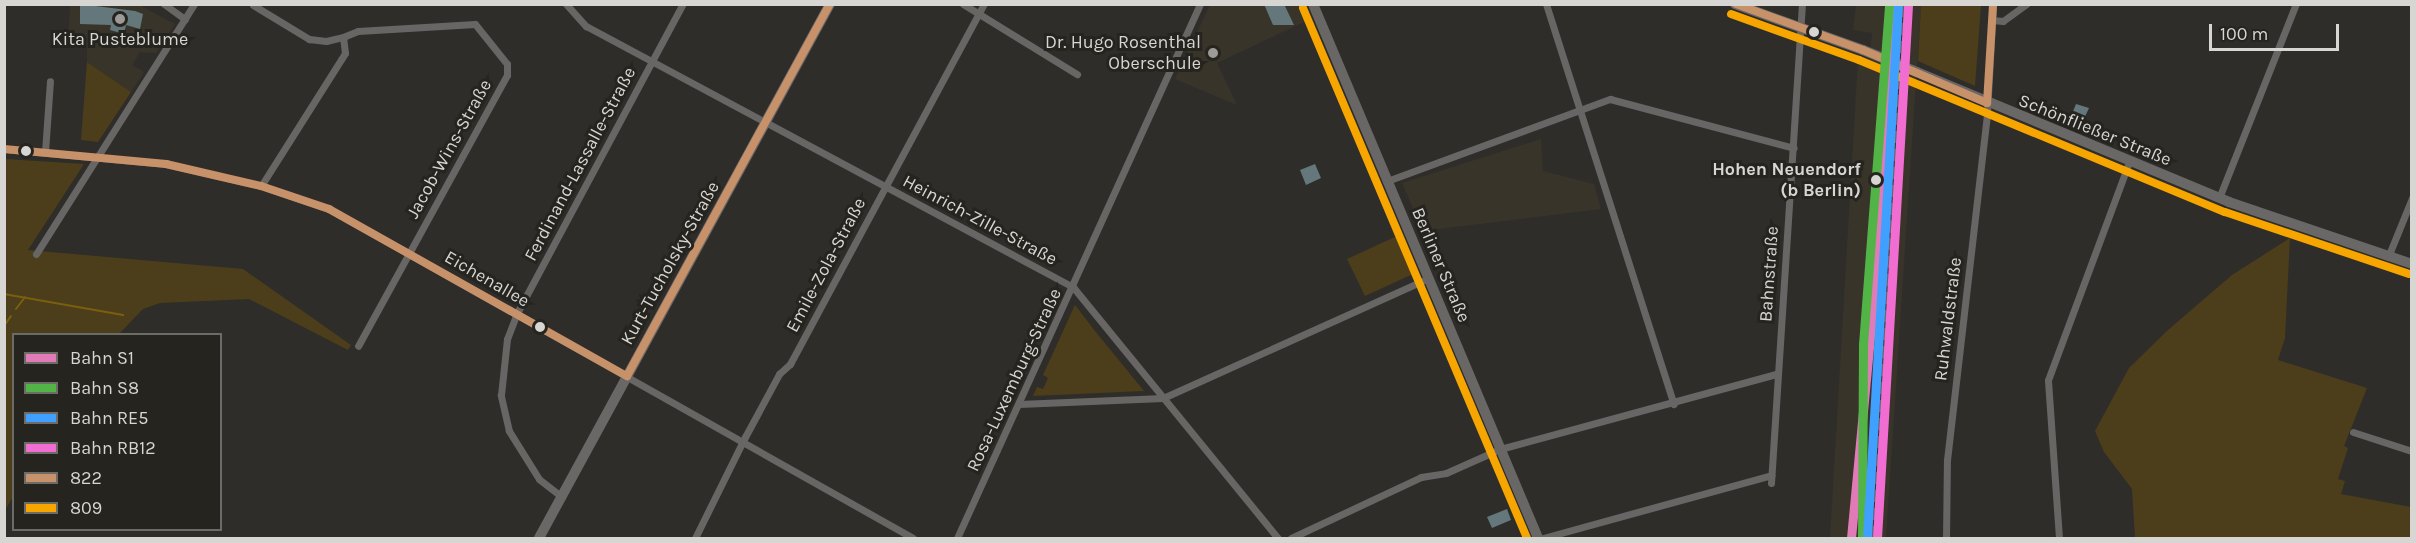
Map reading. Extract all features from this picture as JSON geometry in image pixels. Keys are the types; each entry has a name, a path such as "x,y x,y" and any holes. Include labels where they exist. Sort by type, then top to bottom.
{"main road":[{"name":"Kurt-Tucholsky-Straße","path":"539,538 830,4"},
{"name":"Berliner Straße","path":"1313,4 1538,538"},
{"name":"Schönfließer Straße","path":"1735,4 1800,31 1863,50 2219,198 2412,264"}],"street":[{"path":"164,4 185,19"},
{"path":"36,254 101,157 194,4"},
{"name":"Heinrich-Zille-Straße","path":"566,4 586,26 654,59 766,122 1073,287 1278,538"},
{"name":"Ferdinand-Lassalle-Straße","path":"562,497 539,479 509,431 501,395 501,366 517,313 683,4"},
{"path":"963,4 1077,74"},
{"name":"Emile-Zola-Straße","path":"694,538 743,444 984,4"},
{"name":"Rosa-Luxemburg-Straße","path":"957,538 1200,4"},
{"path":"1546,4 1674,404"},
{"name":"Bahnstraße","path":"1543,538 1771,479 1802,4"},
{"name":"Ruhwaldstraße","path":"1946,538 1947,460 1987,103 1993,4"},
{"path":"1992,21 2003,21 2026,4"},
{"path":"2219,198 2296,4"},
{"name":"Jacob-Wins-Straße","path":"253,5 309,39 326,41 358,31 475,24 509,69 358,346"},
{"path":"261,186 345,53 343,36"},
{"path":"45,152 50,81"},
{"path":"1387,181 1579,107 1610,99 1794,148"},
{"name":"Eichenallee","path":"4,149 166,164 261,186 329,209 409,250 743,444 914,538"},
{"path":"2059,538 2048,380 2129,162"},
{"path":"2388,257 2412,198"},
{"path":"1019,404 1163,398 1429,278"},
{"path":"1291,538 1421,477 1446,473 1500,448 1674,404 1777,374"},
{"path":"2353,432 2412,451"}],"shaded area":[{"path":"70,5 139,5 175,24 156,53 140,52 132,65 144,72 131,92 87,62 87,48 68,47"},
{"name":"Dr. Hugo Rosenthal Oberschule","path":"1210,5 1299,5 1306,21 1217,63 1237,105 1175,79"},
{"path":"1856,5 1921,5 1886,538 1830,538 1858,60 1869,64 1872,33 1853,30"},
{"path":"1921,5 1981,5 1975,86 1918,61"},
{"path":"87,62 131,92 98,142 81,140"},
{"path":"1541,139 1543,171 1594,184 1601,209 1423,231 1402,183"},
{"path":"5,159 84,164 28,250 243,269 351,345 348,350 249,299 160,303 143,309 120,333 12,333 12,499 5,510"},
{"path":"1397,236 1413,274 1365,296 1347,259"},
{"path":"2290,238 2285,338 2278,360 2367,388 2344,446 2348,448 2338,479 2345,481 2341,494 2411,507 2411,538 2135,538 2132,489 2104,452 2095,431 2129,368 2168,330 2232,275"},
{"path":"1075,305 1144,391 1033,396 1037,387 1043,389 1048,378 1043,375"}],"building":[{"name":"Kita Pusteblume","path":"80,4 143,14 140,29 126,25 124,34 110,30 111,25 80,24"},
{"path":"1264,4 1284,4 1294,25 1273,25"},
{"path":"2076,104 2089,108 2082,123 2070,119"},
{"path":"1315,164 1321,178 1306,185 1300,170"},
{"path":"1507,509 1511,520 1492,528 1487,517"}],"waterway":[{"path":"4,294 123,315"},
{"path":"16,309 25,297"},
{"path":"4,326 11,316"}],"railway":[{"path":"1873,538 1903,4"}],"rail line":[{"name":"S1","path":"1851,538 1871,326 1891,4"},
{"name":"RE5","path":"1867,538 1898,4"},
{"name":"S8","path":"1862,538 1863,344 1889,5"},
{"name":"RB12","path":"1877,538 1908,5"}],"transit line":[{"name":"822","path":"627,376 830,4"},
{"name":"822","path":"1736,4 1863,50 1987,103"},
{"name":"822","path":"1987,103 1993,4"},
{"name":"809","path":"1303,8 1527,538"},
{"name":"809","path":"1731,14 1859,60 2225,212 2409,274"},
{"name":"822","path":"4,149 166,164 261,186 329,209 627,376"}],"place":[{"name":"Kita Pusteblume","path":"120,19"},
{"name":"Dr. Hugo Rosenthal Oberschule","path":"1213,53"},
{"name":"Hohen Neuendorf (b Berlin)","path":"1876,180"}]}
